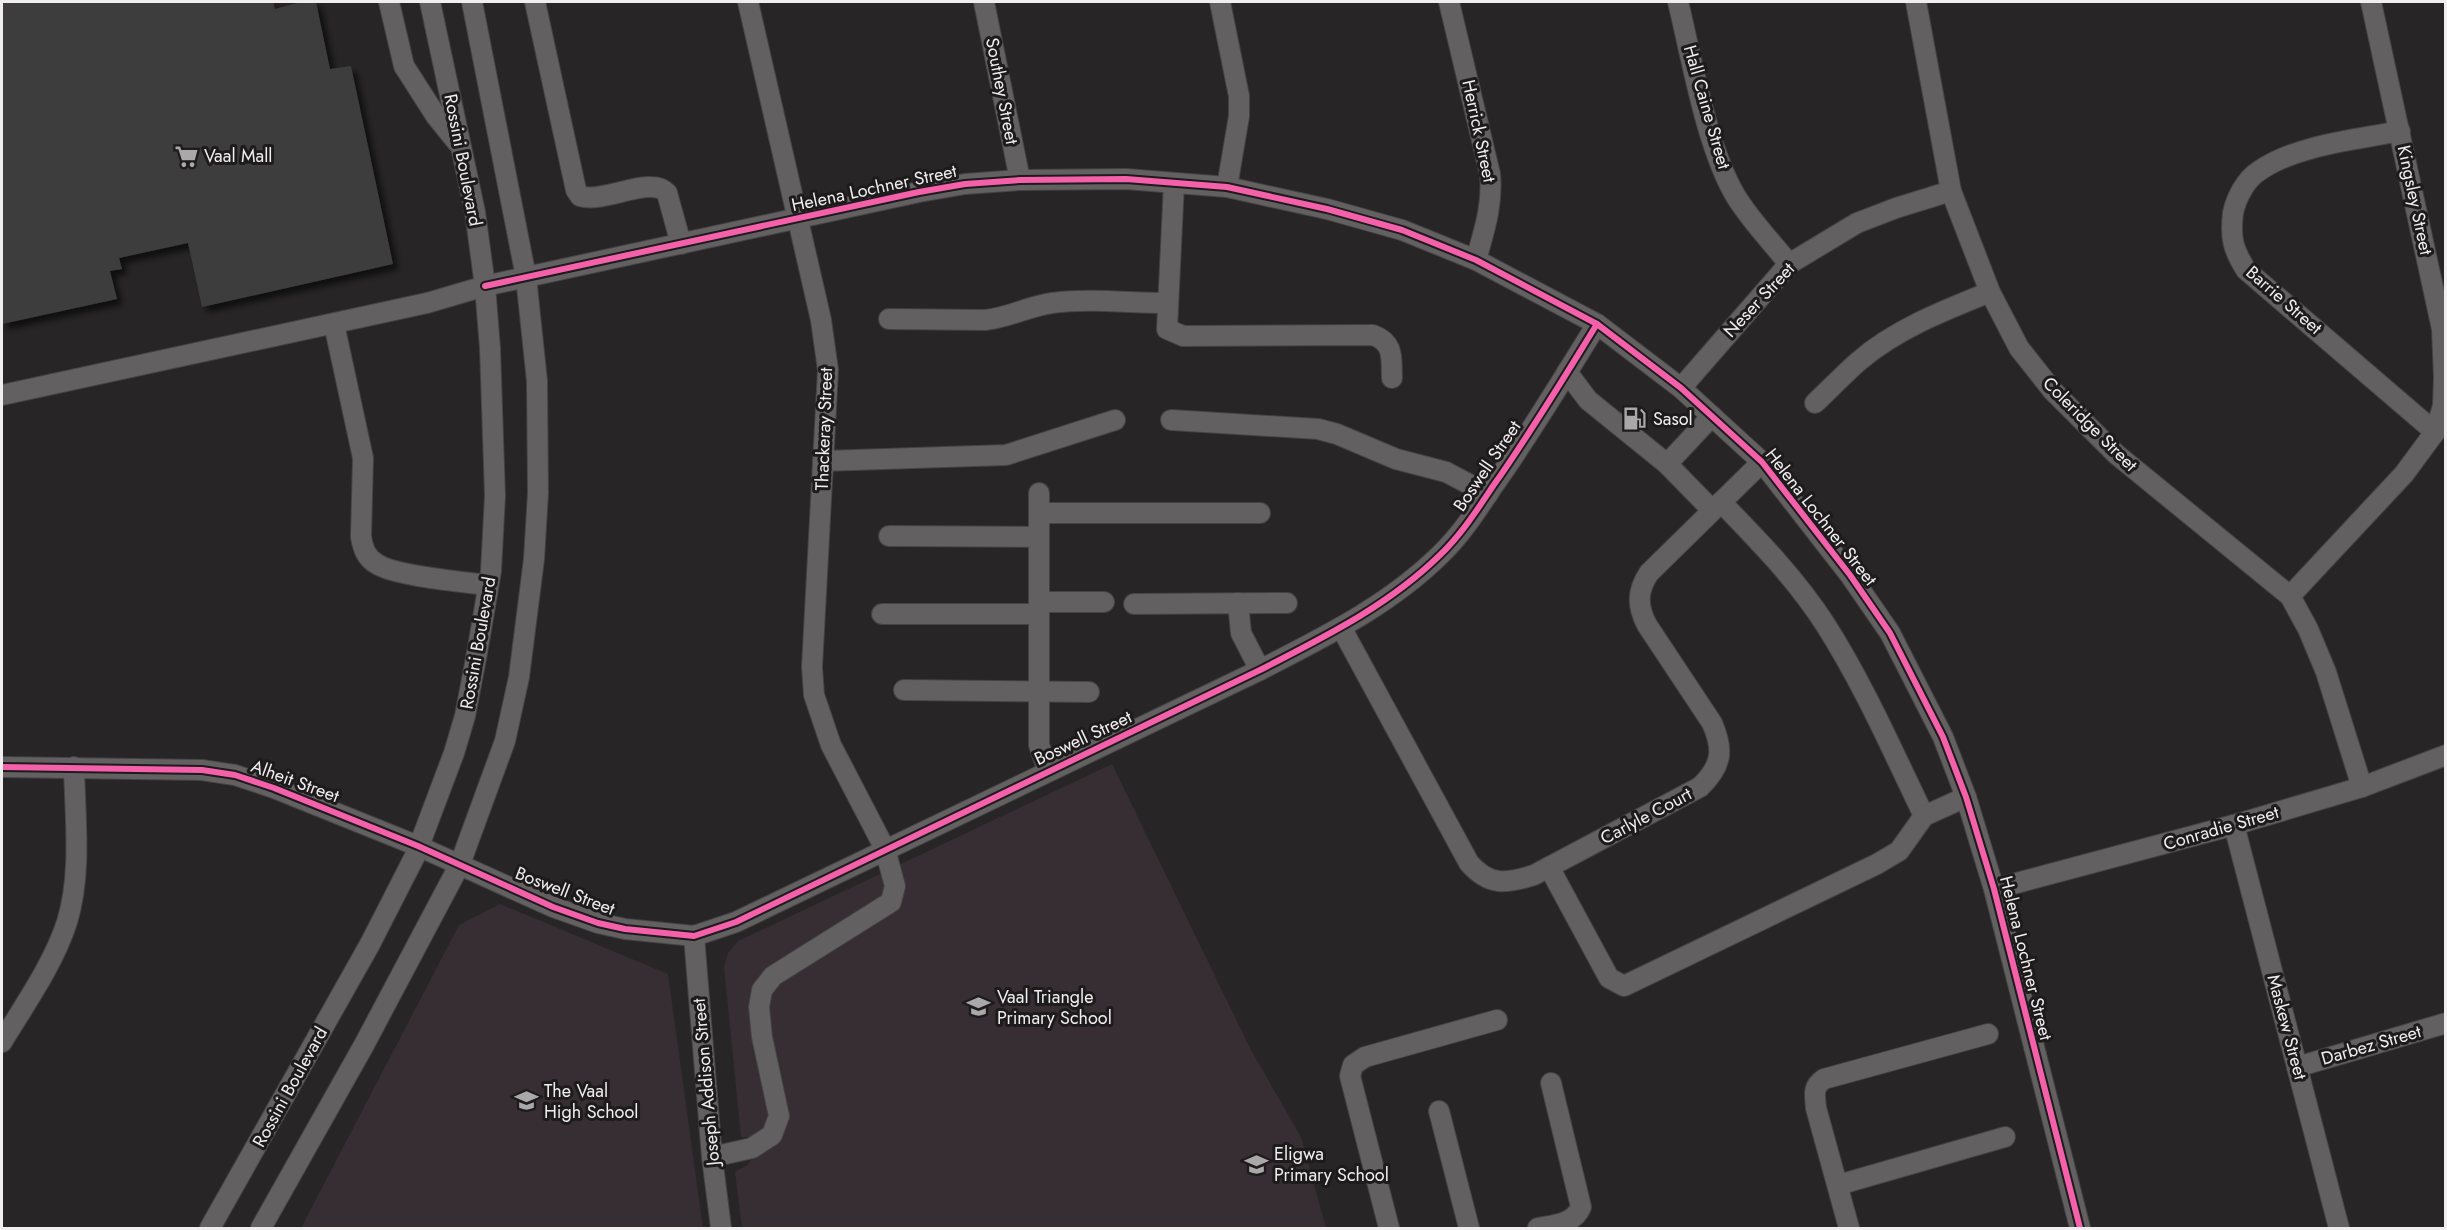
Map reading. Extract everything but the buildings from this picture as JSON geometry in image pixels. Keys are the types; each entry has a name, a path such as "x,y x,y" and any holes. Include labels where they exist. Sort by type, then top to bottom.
{"street":[{"path":"389,2 404,66 436,116 460,147"},
{"name":"Rossini Boulevard","path":"210,1228 370,944 418,846 437,800 465,716 488,585 495,496 490,348 485,286 475,212 430,2"},
{"name":"Rossini Boulevard","path":"261,1228 364,1045 460,864 505,741 519,677 534,559 538,493 537,381 526,278 472,2"},
{"path":"535,2 576,190 580,196 592,198 651,187 664,189 668,193 681,244"},
{"name":"Thackeray Street","path":"712,1157 752,1148 772,1134 779,1116 762,1037 759,1007 762,990 773,976 891,902 895,886 885,849 831,746 814,695 813,667 828,370 821,320 748,2"},
{"name":"Southey Street","path":"984,2 1020,180"},
{"path":"1220,2 1239,96 1239,116 1227,187"},
{"name":"Herrick Street","path":"1449,2 1490,174 1488,218 1476,260"},
{"name":"Hall Caine Street","path":"1678,2 1707,118 1722,167 1750,218 1790,264"},
{"name":"Coleridge Street","path":"1916,2 1951,191 1990,292 2019,348 2053,391 2116,454 2290,596 2308,629 2326,672 2362,787"},
{"name":"Kingsley Street","path":"2290,596 2404,474 2435,432 2443,406 2442,329 2371,2"},
{"name":"Barrie Street","path":"2400,131 2281,158 2257,172 2242,189 2234,207 2231,230 2234,250 2246,270 2435,432"},
{"name":"Helena Lochner Street","path":"2,395 334,324 427,303 485,286 965,184 1020,180 1126,179 1227,187 1327,209 1402,230 1476,260 1597,324 1681,388 1762,462 1850,575 1890,633 1943,737 1966,797 1994,889 2080,1228"},
{"path":"1174,183 1167,329 1183,336 1373,335 1387,343 1390,351 1392,378"},
{"name":"Neser Street","path":"1681,388 1790,264 1857,223 1951,191"},
{"path":"1815,403 1860,360 1890,340 1923,320 1990,292"},
{"path":"889,319 1000,319 1060,302 1167,303"},
{"path":"334,324 363,458 361,537 363,549 377,565 396,571 488,585"},
{"name":"Boswell Street","path":"460,864 553,907 598,923 625,929 694,936 736,922 1260,670 1342,629 1386,601 1442,554 1488,494 1597,324"},
{"path":"1567,372 1588,400 1717,506 1776,559 1825,624 1853,673 1924,816"},
{"path":"1667,464 1712,416"},
{"path":"823,461 1005,455 1115,420"},
{"path":"1171,420 1318,429 1337,434 1396,459 1446,471 1488,494"},
{"name":"Carlyle Court","path":"1342,629 1469,863 1487,878 1498,881 1521,879 1549,867 1700,787 1711,777 1718,764 1719,739 1712,723 1647,625 1640,612 1638,598 1642,583 1649,573 1762,462"},
{"path":"1040,493 1039,746 1047,771"},
{"path":"1039,513 1260,513"},
{"path":"889,536 1039,537"},
{"path":"882,614 1039,608 1104,602"},
{"path":"1134,603 1287,603"},
{"path":"1238,603 1240,633 1260,670"},
{"path":"904,690 1089,692"},
{"name":"Conradie Street","path":"1994,889 2234,825 2362,787 2445,755"},
{"name":"Alheit Street","path":"2,767 202,770 235,775 274,788 460,864"},
{"path":"2,1042 46,969 67,921 75,871 74,767"},
{"path":"1549,867 1609,978 1624,986 1899,851 1924,816 1966,797"},
{"name":"Maskew Street","path":"2234,825 2340,1228"},
{"name":"Joseph Addison Street","path":"694,936 712,1157 721,1228"},
{"path":"1389,1228 1350,1076 1353,1065 1365,1057 1497,1020"},
{"name":"Darbez Street","path":"2297,1067 2445,1023"},
{"path":"1850,1228 1816,1108 1814,1089 1818,1083 1824,1079 1988,1034"},
{"path":"1538,1228 1568,1221 1575,1217 1581,1208 1551,1083"},
{"path":"1440,1111 1469,1228"},
{"path":"1838,1185 2005,1137"}],"shaded area":[{"name":"Vaal Triangle Primary School","path":"1112,764 1250,1048 1301,1137 1326,1228 742,1228 735,1172 747,1165 753,1158 751,1137 741,1137 724,967 728,953 738,941"},
{"name":"The Vaal High School","path":"500,904 668,974 703,1228 301,1228 459,925"}],"cycle path":[{"path":"485,286 965,184 1020,180 1126,179 1227,187 1327,209 1402,230 1476,260 1597,324 1681,388 1762,462 1850,575 1890,633 1943,737 1966,797 1994,889 2080,1228"},
{"path":"2,767 202,770 235,775 274,788 418,846 553,907 598,923 625,929 694,936 736,922 1260,670 1331,633 1377,605 1420,573 1462,531 1520,446 1597,324"}],"place":[{"name":"Vaal Mall","path":"186,156"},
{"name":"Sasol","path":"1635,419"},
{"name":"Vaal Triangle Primary School","path":"979,1007"},
{"name":"The Vaal High School","path":"526,1101"},
{"name":"Eligwa Primary School","path":"1256,1164"}]}
